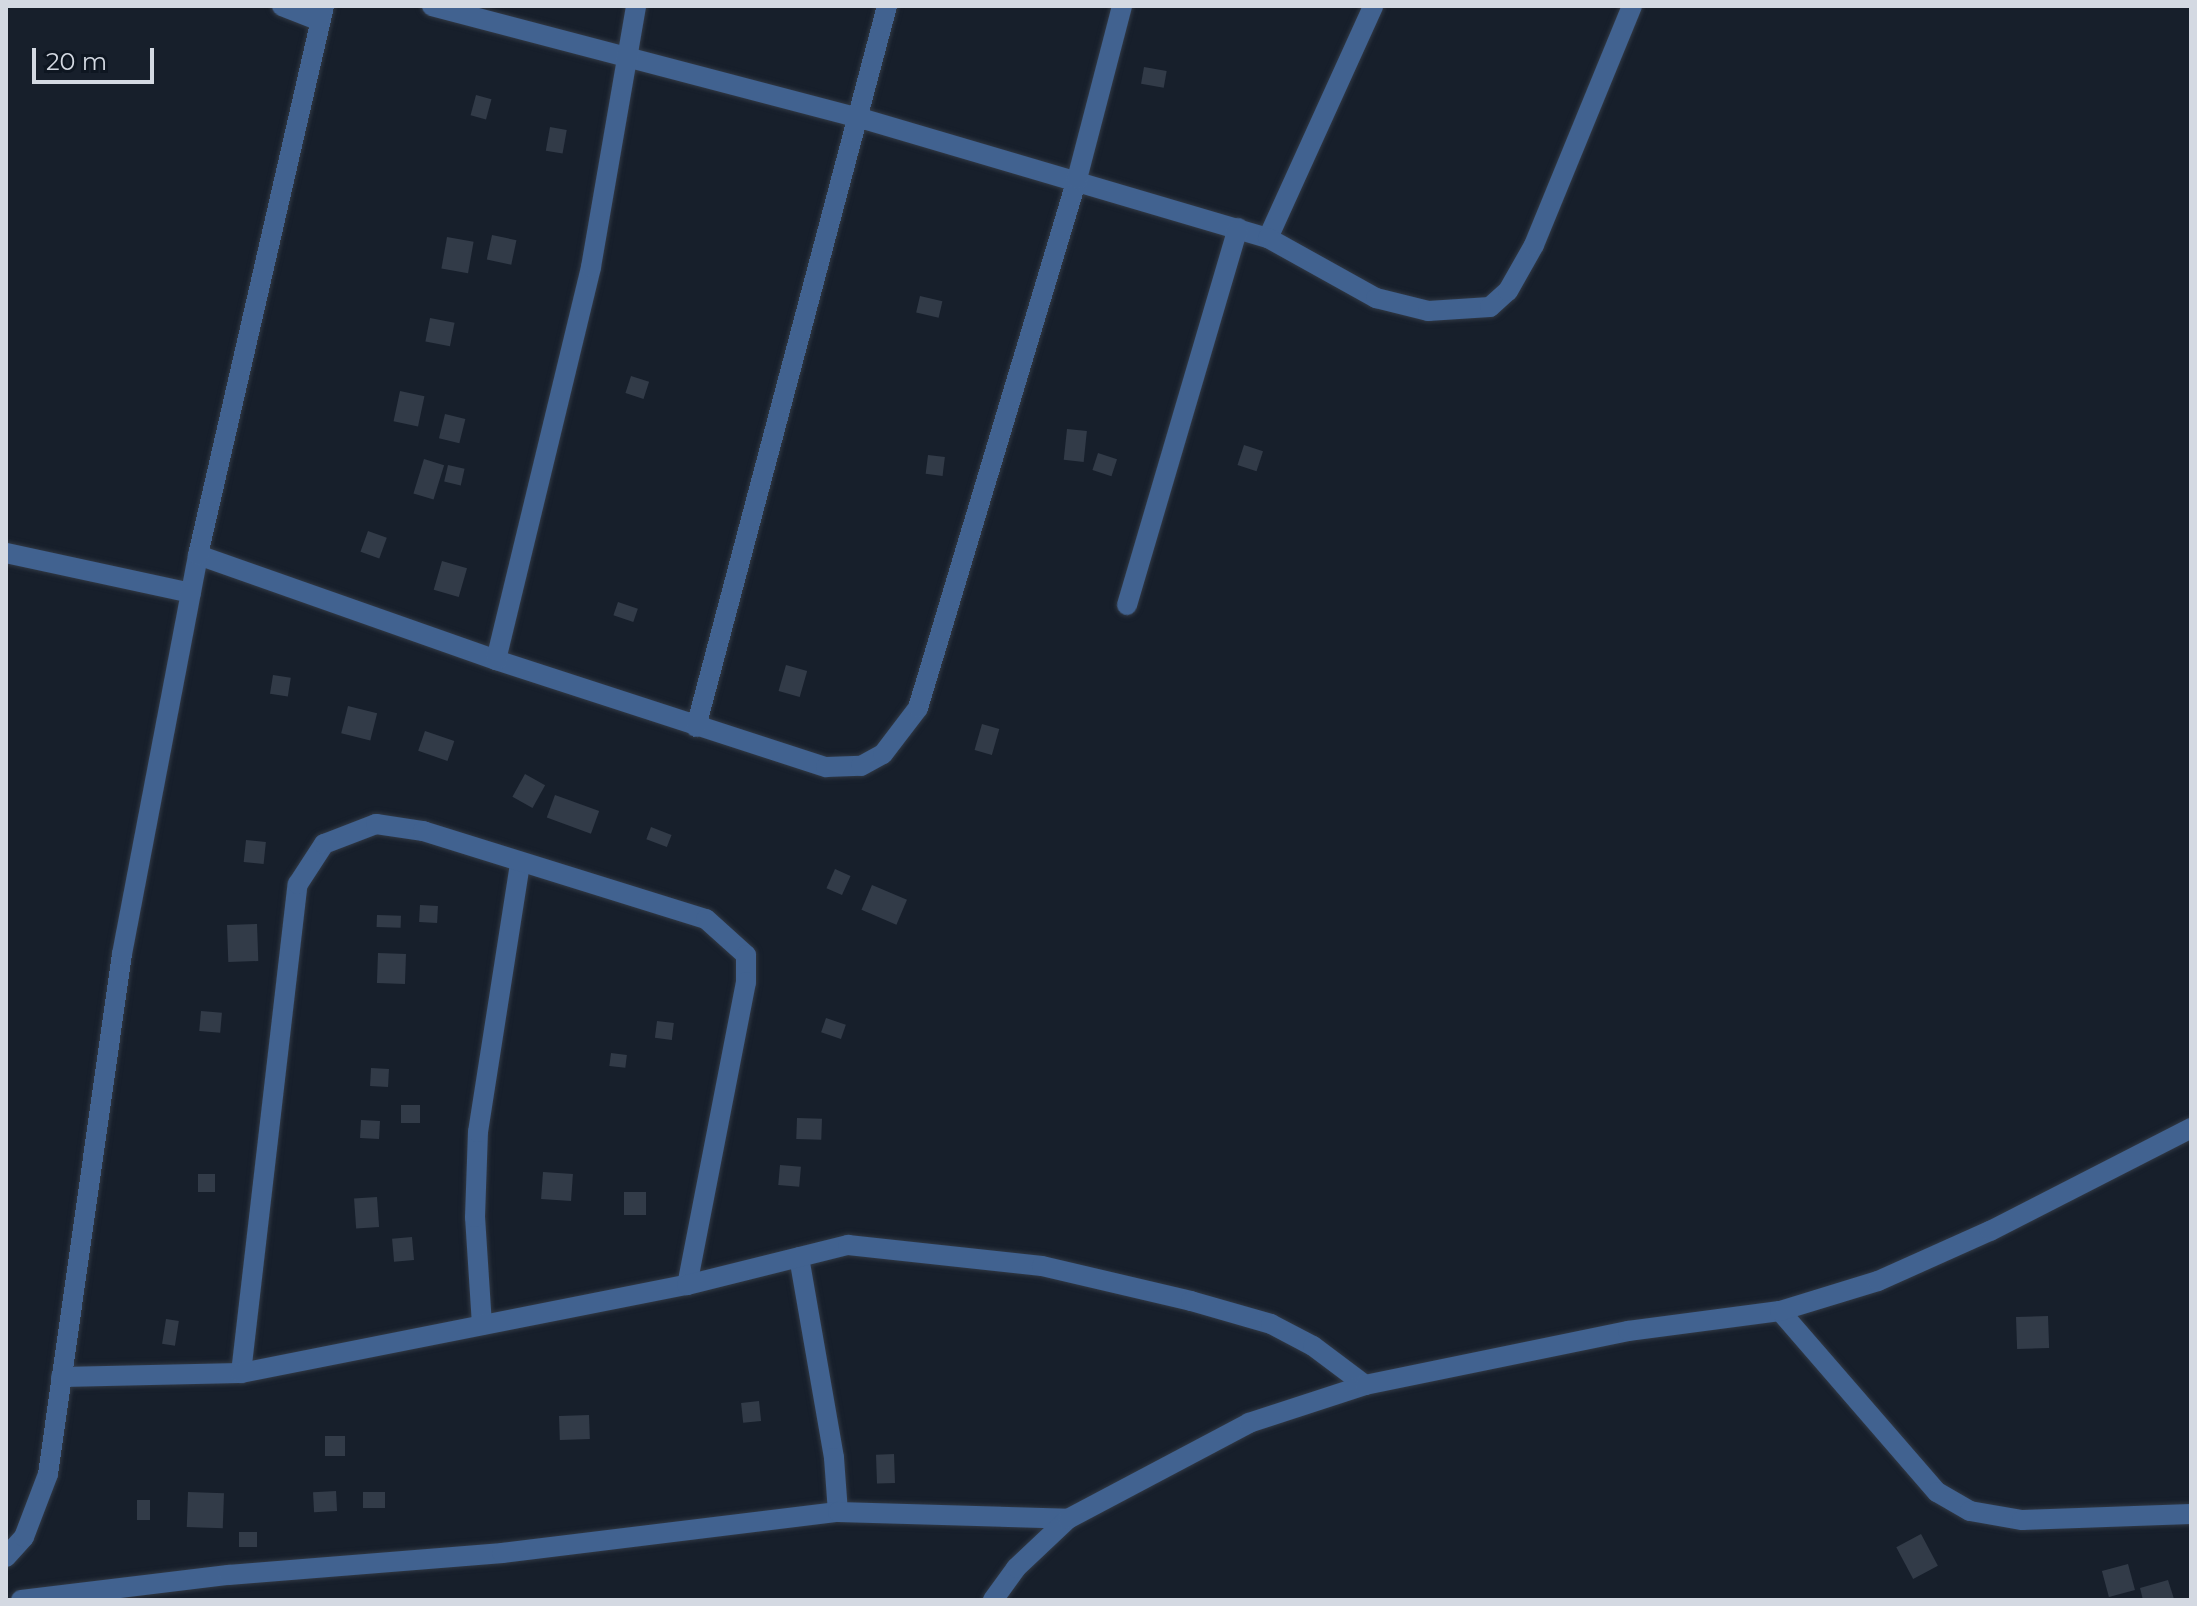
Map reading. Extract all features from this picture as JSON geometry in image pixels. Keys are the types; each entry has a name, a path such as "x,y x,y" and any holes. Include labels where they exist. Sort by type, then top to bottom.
{"street":[{"path":"6,1557 24,1537 48,1474 122,954 198,555 322,14 282,6"},
{"path":"432,6 860,118 1238,228 1268,238 1376,298 1428,311 1490,307 1508,291 1534,245 1632,6"},
{"path":"496,660 591,267 636,6"},
{"path":"696,727 860,118 887,6"},
{"path":"198,555 696,727 826,767 861,766 900,738 918,708 1077,179 1122,6"},
{"path":"1268,238 1373,6"},
{"path":"1127,605 1238,228"},
{"path":"6,553 191,593"},
{"path":"241,1373 298,884 324,844 376,824 423,831 520,864 706,919 746,955 746,982 687,1285"},
{"path":"482,1325 475,1217 478,1132 520,864"},
{"path":"993,1600 1016,1568 1068,1519 1249,1423 1365,1385 1628,1331 1780,1311 1906,1268 2191,1128"},
{"path":"61,1377 241,1373 687,1285 848,1245 1042,1266 1271,1324 1313,1346 1365,1385"},
{"path":"799,1257 834,1458 838,1512"},
{"path":"1780,1311 1937,1492 1970,1511 2022,1520 2191,1514"},
{"path":"21,1600 229,1575 502,1553 838,1512 1068,1519"}],"building":[{"path":"1144,67 1167,71 1164,88 1141,84"},
{"path":"476,95 491,99 486,119 471,115"},
{"path":"550,127 567,130 563,154 546,151"},
{"path":"492,235 516,240 511,265 487,259"},
{"path":"447,237 474,242 468,273 441,269"},
{"path":"920,296 942,301 939,318 916,313"},
{"path":"430,318 455,323 450,346 425,342"},
{"path":"631,376 649,382 644,399 625,393"},
{"path":"400,391 424,396 418,427 394,421"},
{"path":"445,414 465,419 459,443 439,438"},
{"path":"1067,429 1087,431 1084,462 1064,460"},
{"path":"1244,445 1263,451 1257,471 1238,465"},
{"path":"1098,453 1117,459 1111,476 1092,470"},
{"path":"928,455 945,457 943,476 926,474"},
{"path":"424,459 444,465 434,500 413,493"},
{"path":"448,465 465,469 461,485 444,482"},
{"path":"368,531 387,538 379,559 360,552"},
{"path":"442,561 467,568 459,597 434,590"},
{"path":"618,602 638,609 633,622 613,615"},
{"path":"786,665 807,671 800,697 779,691"},
{"path":"273,675 291,678 288,697 270,694"},
{"path":"348,706 377,713 370,740 341,733"},
{"path":"982,724 999,729 992,755 975,750"},
{"path":"425,731 454,741 447,761 418,751"},
{"path":"525,774 545,785 533,808 512,797"},
{"path":"555,795 599,811 591,834 547,818"},
{"path":"651,827 672,835 667,847 646,839"},
{"path":"246,840 266,842 264,864 244,862"},
{"path":"835,869 851,876 842,895 826,888"},
{"path":"872,885 907,900 896,925 861,910"},
{"path":"420,905 438,906 437,923 419,922"},
{"path":"377,915 401,916 401,928 377,927"},
{"path":"257,924 258,961 228,962 227,925"},
{"path":"378,953 406,954 405,984 377,983"},
{"path":"201,1011 222,1013 220,1033 199,1031"},
{"path":"826,1018 846,1025 841,1039 821,1032"},
{"path":"657,1021 674,1023 672,1040 655,1038"},
{"path":"611,1053 627,1055 625,1068 609,1066"},
{"path":"371,1068 389,1069 388,1087 370,1086"},
{"path":"401,1105 420,1105 420,1123 401,1123"},
{"path":"797,1118 822,1119 821,1140 796,1139"},
{"path":"361,1120 380,1121 379,1139 360,1138"},
{"path":"780,1165 801,1167 799,1187 778,1185"},
{"path":"543,1172 573,1174 571,1201 541,1199"},
{"path":"198,1174 215,1174 215,1192 198,1192"},
{"path":"624,1192 646,1192 646,1215 624,1215"},
{"path":"377,1197 379,1227 356,1229 354,1199"},
{"path":"412,1237 414,1260 394,1262 392,1239"},
{"path":"2048,1316 2049,1348 2017,1349 2016,1317"},
{"path":"166,1319 179,1321 175,1346 162,1344"},
{"path":"759,1401 761,1421 743,1423 741,1403"},
{"path":"589,1415 590,1439 560,1440 559,1416"},
{"path":"325,1436 345,1436 345,1456 325,1456"},
{"path":"894,1454 895,1483 877,1484 876,1455"},
{"path":"336,1491 337,1511 314,1512 313,1492"},
{"path":"188,1492 224,1493 223,1528 187,1527"},
{"path":"363,1492 385,1492 385,1508 363,1508"},
{"path":"137,1500 150,1500 150,1520 137,1520"},
{"path":"239,1532 257,1532 257,1547 239,1547"},
{"path":"1921,1534 1938,1566 1913,1579 1896,1547"},
{"path":"2128,1564 2135,1590 2109,1597 2102,1571"},
{"path":"2168,1580 2174,1599 2143,1600 2140,1588"}]}
